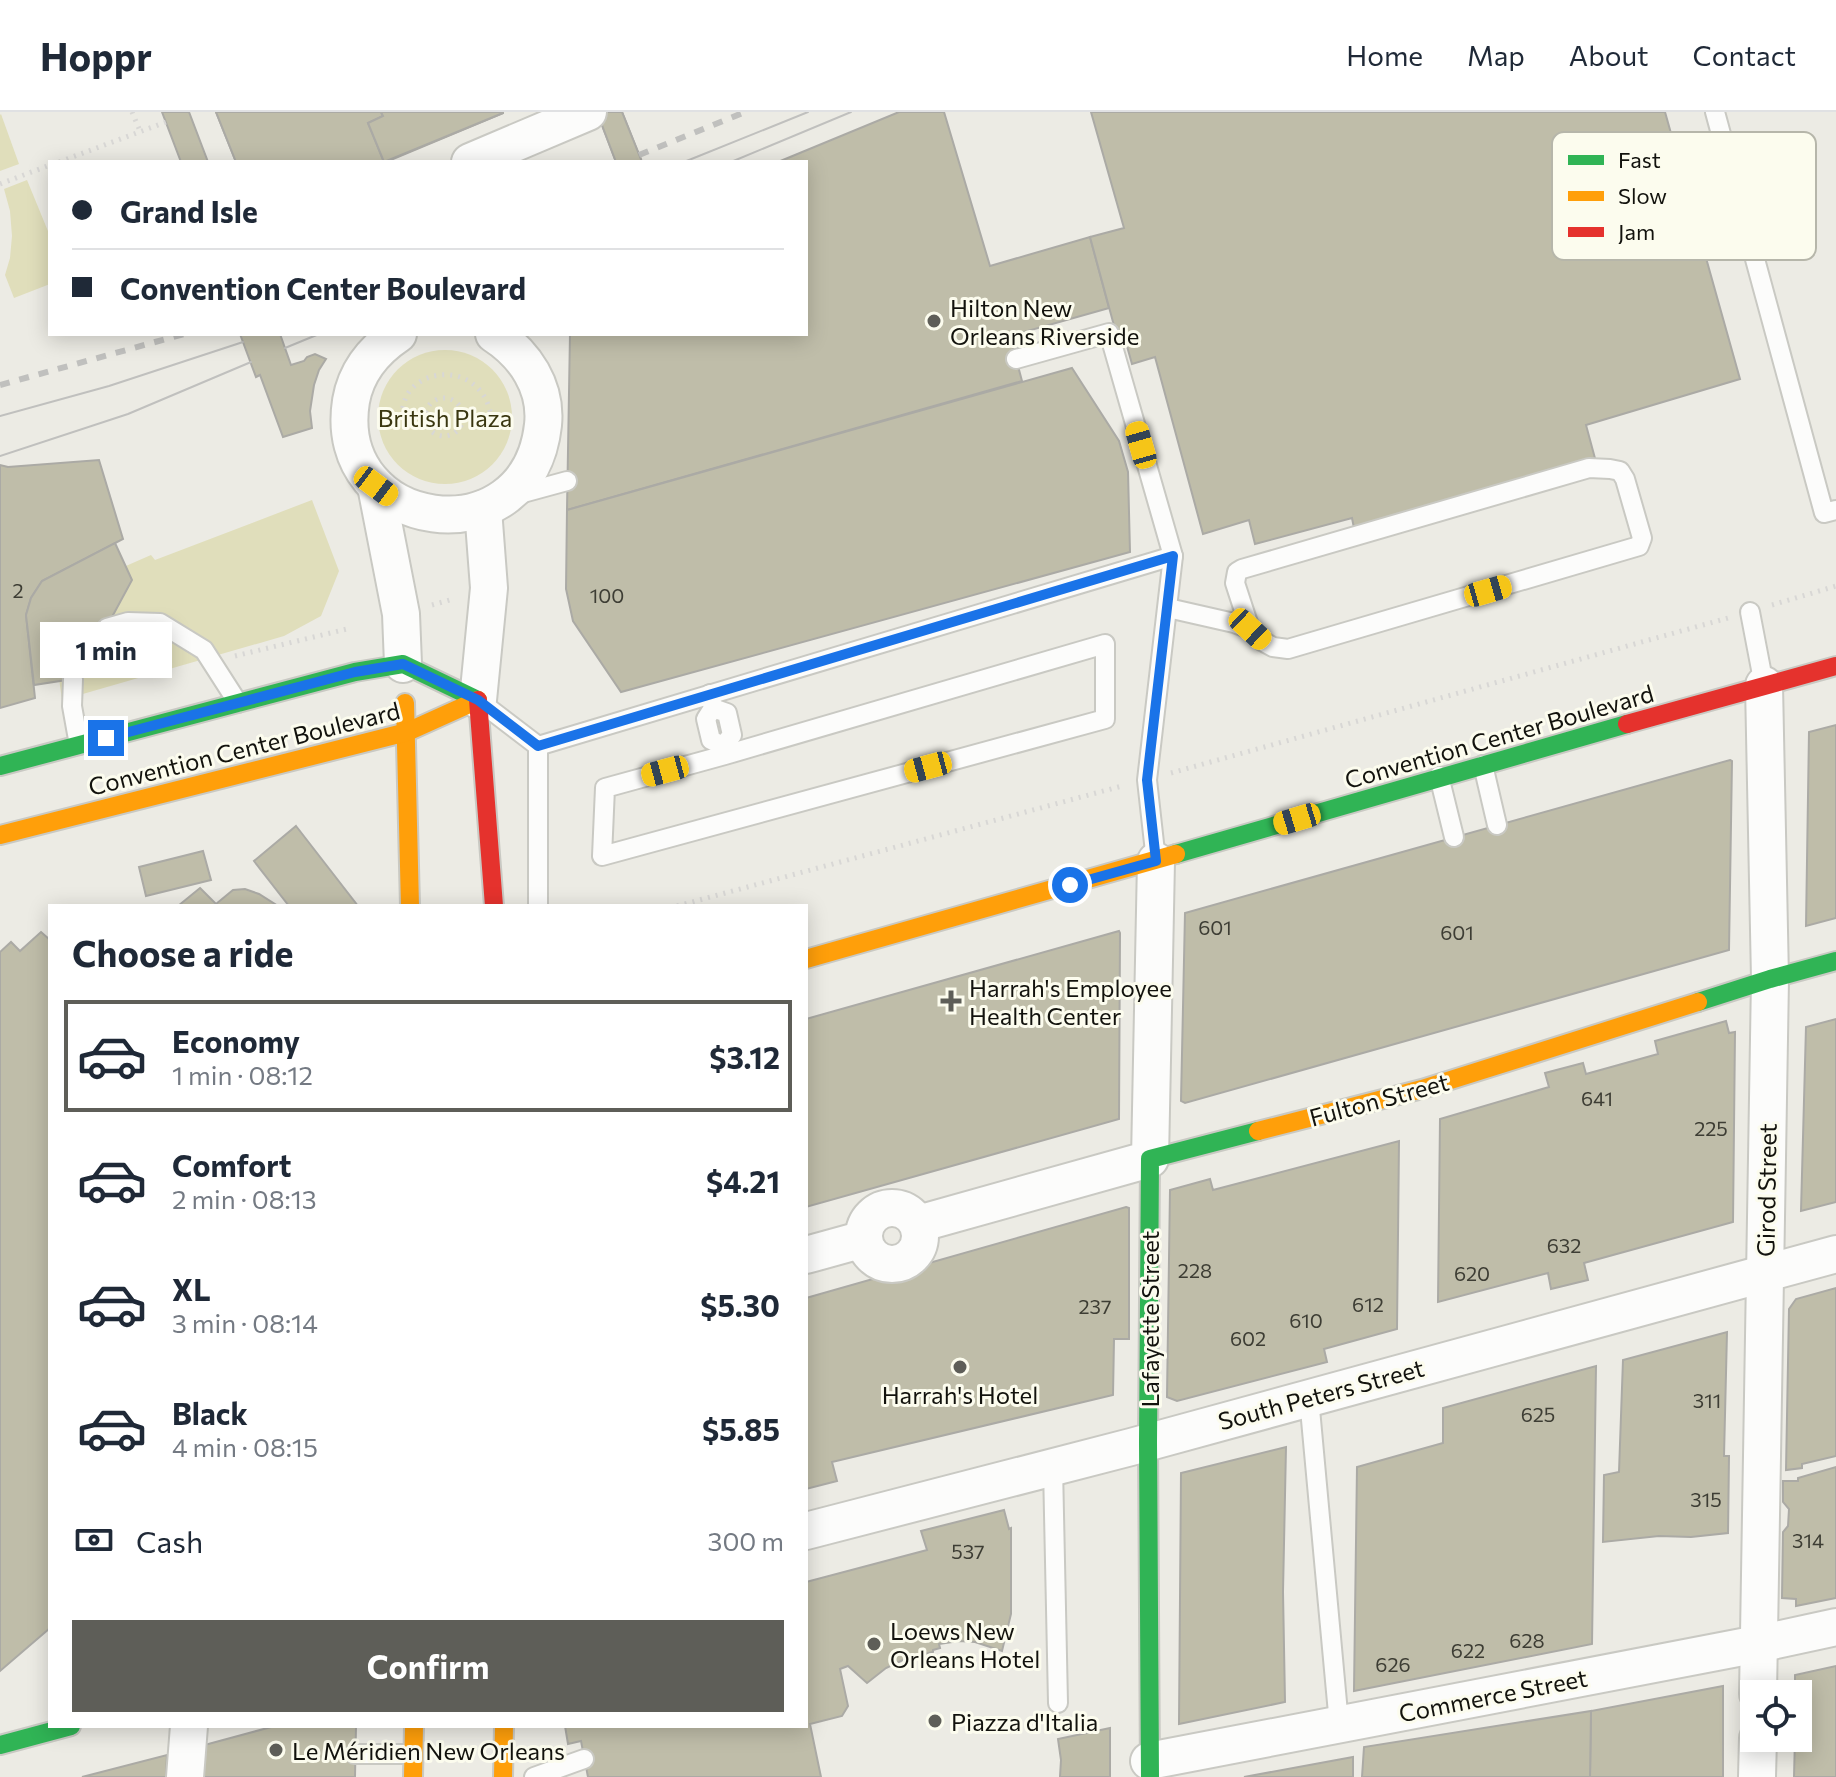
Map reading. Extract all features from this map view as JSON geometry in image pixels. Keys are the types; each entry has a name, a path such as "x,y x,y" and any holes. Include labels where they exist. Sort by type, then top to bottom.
{"street":[{"path":"475,160 588,112"},
{"path":"395,336 383,344 365,365 353,389 349,416 352,441 361,465 376,486 399,504 426,514 455,516 492,504 520,483 534,463 542,439 544,415 539,388 527,363 497,336"},
{"path":"376,486 401,614 410,904"},
{"path":"492,504 489,588 478,700 494,904"},
{"name":"Convention Center Boulevard","path":"808,958 1156,861 1439,776 1836,666"},
{"name":"Convention Center Boulevard","path":"0,766 355,672 404,678 478,700"},
{"name":"Girod Street","path":"1758,1680 1770,979 1764,685"},
{"name":"Convention Center Boulevard","path":"0,835 407,732 478,700"},
{"name":"Lafayette Street","path":"1149,1769 1150,1159 1156,861"},
{"name":"Fulton Street","path":"808,1254 864,1239 867,1221 885,1208 896,1207 907,1211 918,1224 1150,1159 1422,1089 1836,961"},
{"name":"South Peters Street","path":"808,1530 1148,1442 1836,1254"},
{"name":"Commerce Street","path":"1149,1769 1339,1724 1836,1627"},
{"path":"0,1745 64,1728"},
{"path":"185,1777 189,1728"},
{"path":"413,1777 414,1728"},
{"path":"503,1777 504,1728"},
{"path":"1757,1777 1758,1752"}],"lane":[{"path":"1715,112 1720,132"},
{"path":"1755,260 1824,513 1836,510"},
{"path":"1016,359 1109,333 1173,556 1147,780 1156,861"},
{"path":"1168,608 1234,623 1250,629 1273,647 1288,649 1639,546 1642,538 1625,479 1620,471 1589,468 1242,569 1237,572 1235,583 1250,629"},
{"path":"492,504 567,481"},
{"path":"538,746 712,701 1173,556"},
{"path":"1750,612 1764,685"},
{"path":"107,628 128,622 160,623 204,650 238,703"},
{"path":"1105,644 1105,719 602,856 605,788 724,750 1105,644"},
{"path":"73,679 72,706 79,745"},
{"path":"478,700 538,746"},
{"path":"712,701 706,719 711,740 724,750"},
{"path":"538,746 538,904"},
{"path":"1483,764 1497,825"},
{"path":"1439,776 1454,837"},
{"path":"1309,1398 1339,1724"},
{"path":"1053,1467 1058,1703"},
{"path":"355,1754 413,1754"},
{"path":"534,1777 584,1759"}],"path":[{"path":"132,112 140,131"},
{"path":"64,160 166,122"},
{"path":"0,184 48,166"},
{"path":"401,416 411,389 423,379 452,374 480,389 491,415"},
{"path":"442,398 458,404 464,416 460,428 450,436 432,432 425,421 427,409 442,398"},
{"path":"464,416 476,415"},
{"path":"684,904 1147,780 1836,586"}],"green space":[{"path":"0,115 19,164 0,171"},
{"path":"27,180 48,231 48,285 14,298 5,275 12,236 4,189"},
{"name":"British Plaza","path":"445,350 471,355 493,369 507,391 512,417 507,443 493,465 471,479 445,484 419,479 397,465 383,443 378,417 383,391 397,369 419,355"},
{"path":"312,500 339,571 321,616 284,636 62,700 48,600 151,555 155,560"}],"building":[{"path":"162,112 189,112 207,160 180,160"},
{"path":"216,112 503,112 391,160 235,160"},
{"path":"216,112 381,112 383,116 368,123 383,160 235,160"},
{"path":"381,112 503,112 389,160 383,160 368,123 383,116"},
{"path":"597,112 622,112 641,160 615,160"},
{"path":"597,112 622,112 641,160 615,160"},
{"name":"Hilton New Orleans Riverside","path":"899,112 944,112 990,266 1090,237 1109,308 1010,336 1022,381 567,510 570,336 808,336 808,160 783,160"},
{"path":"1091,112 1665,112 1671,132 1552,132 1552,260 1707,260 1740,379 1586,425 1596,462 1355,533 1352,518 1255,544 1249,520 1203,534 1155,357 1132,364 1123,332 1116,333 1090,237 1124,228"},
{"path":"241,336 281,336 291,365 315,354 326,359 314,385 310,411 312,428 283,437 260,375 256,377"},
{"path":"1072,368 1119,441 1128,472 1130,552 621,692 573,621 566,589 567,510"},
{"path":"99,460 123,539 42,581 31,598 26,615 35,698 0,708 0,465 8,467"},
{"path":"115,543 132,580 79,678 34,685 26,615 31,598 42,581"},
{"path":"1836,725 1836,918 1806,926 1809,732"},
{"path":"1730,760 1729,950 1185,1103 1181,1101 1185,913"},
{"path":"296,826 356,904 287,904 254,861"},
{"path":"203,851 211,880 146,896 139,867"},
{"path":"200,888 216,904 180,904"},
{"path":"245,889 275,904 216,904 233,890"},
{"path":"1119,931 1119,1119 808,1206 808,1018"},
{"path":"41,932 48,938 48,1630 0,1671 0,952 11,942 20,951"},
{"path":"1836,1019 1836,1202 1801,1211 1806,1027"},
{"path":"1726,1021 1729,1033 1735,1032 1733,1222 1584,1263 1588,1280 1551,1289 1548,1273 1438,1302 1440,1119 1549,1087 1545,1073 1583,1063 1586,1074 1658,1054 1655,1041"},
{"path":"1399,1141 1397,1329 1324,1349 1327,1362 1177,1401 1167,1397 1170,1190 1210,1179 1213,1190"},
{"name":"Harrah's Hotel","path":"1129,1208 1129,1339 1114,1339 1113,1395 832,1462 837,1481 808,1488 808,1297"},
{"path":"1836,1288 1836,1456 1786,1470 1789,1309 1796,1299"},
{"path":"1727,1332 1724,1456 1729,1456 1728,1533 1603,1542 1604,1475 1619,1472 1623,1360"},
{"path":"1596,1366 1592,1644 1354,1691 1357,1467 1443,1443 1443,1408"},
{"path":"1286,1447 1283,1592 1285,1702 1179,1724 1181,1473"},
{"path":"1836,1467 1836,1598 1796,1606 1796,1599 1782,1598 1783,1532 1788,1526 1789,1509 1783,1502 1783,1481 1798,1481 1798,1478"},
{"name":"Loews New Orleans Hotel","path":"1004,1510 1011,1528 1011,1614 1002,1651 975,1642 939,1644 940,1648 933,1652 905,1659 886,1668 867,1683 848,1666 840,1669 848,1706 842,1716 810,1724 821,1777 588,1777 581,1741 568,1744 565,1728 808,1728 808,1581 927,1550 921,1531"},
{"path":"1836,1666 1836,1777 1794,1777 1795,1752 1812,1752 1812,1680 1795,1680 1795,1675"},
{"path":"1723,1686 1723,1777 1590,1777 1591,1711"},
{"path":"1591,1711 1590,1777 1362,1777 1364,1747"},
{"name":"Le Méridien New Orleans","path":"268,1728 356,1728 355,1777 194,1777 197,1747"},
{"path":"1110,1728 1110,1777 1060,1777 1058,1739"},
{"path":"167,1755 166,1777 82,1777"},
{"path":"1353,1757 1353,1777 1244,1777"}],"tram line":[{"path":"689,160 808,112"},
{"path":"736,160 851,112"},
{"path":"285,348 314,336"},
{"path":"0,416 109,386 243,342"},
{"path":"0,456 128,414 251,362"}],"railway":[{"path":"639,155 745,112"},
{"path":"0,385 177,336"}],"traffic: fast":[{"path":"0,766 355,672 403,664 478,700"},
{"path":"1176,854 1627,724"},
{"path":"1698,1002 1836,961"},
{"path":"1150,1777 1150,1159 1258,1131"},
{"path":"0,1745 64,1728"}],"traffic: slow":[{"path":"0,835 407,732 478,700"},
{"path":"405,703 410,904"},
{"path":"808,958 1176,854"},
{"path":"1258,1131 1422,1089 1698,1002"},
{"path":"413,1777 414,1728"},
{"path":"503,1777 504,1728"}],"traffic: jam":[{"path":"1627,724 1836,666"},
{"path":"478,700 494,904"}],"place":[{"name":"Hilton New Orleans Riverside","path":"934,321"},
{"name":"Harrah's Employee Health Center","path":"951,1001"},
{"name":"Harrah's Hotel","path":"960,1367"},
{"name":"Loews New Orleans Hotel","path":"874,1644"},
{"name":"Piazza d'Italia","path":"935,1721"},
{"name":"Le Méridien New Orleans","path":"276,1750"}],"route":[{"path":"106,738 355,672 403,664 478,700 538,746 1173,556 1147,780 1156,861 1070,885"}]}
